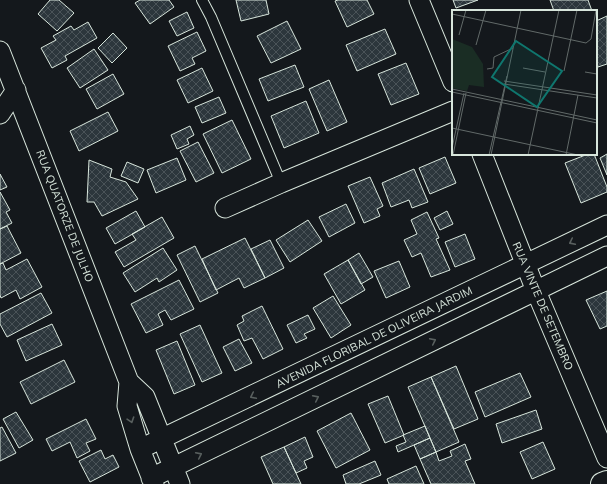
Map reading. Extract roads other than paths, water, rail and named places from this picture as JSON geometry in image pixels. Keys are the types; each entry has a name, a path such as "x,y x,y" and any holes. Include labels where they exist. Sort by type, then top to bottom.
{"street":[{"path":"419,0 452,80"},
{"name":"RUA QUATORZE DE JULHO","path":"0,51 129,382 145,397 177,476"},
{"path":"0,114 16,90"},
{"path":"225,208 452,111"},
{"name":"RUA VINTE DE SETEMBRO","path":"482,155 536,291 607,458"},
{"name":"AVENIDA FLORIBAL DE OLIVEIRA JARDIM","path":"140,449 162,440 607,225"},
{"path":"153,481 177,476 356,379 607,256"},
{"path":"344,352 356,379"},
{"name":"RUA QUATORZE DE JULHO","path":"129,382 127,406 140,449 153,481"},
{"path":"602,484 607,482"}],"lane":[{"path":"202,0 211,17 281,183"}]}
